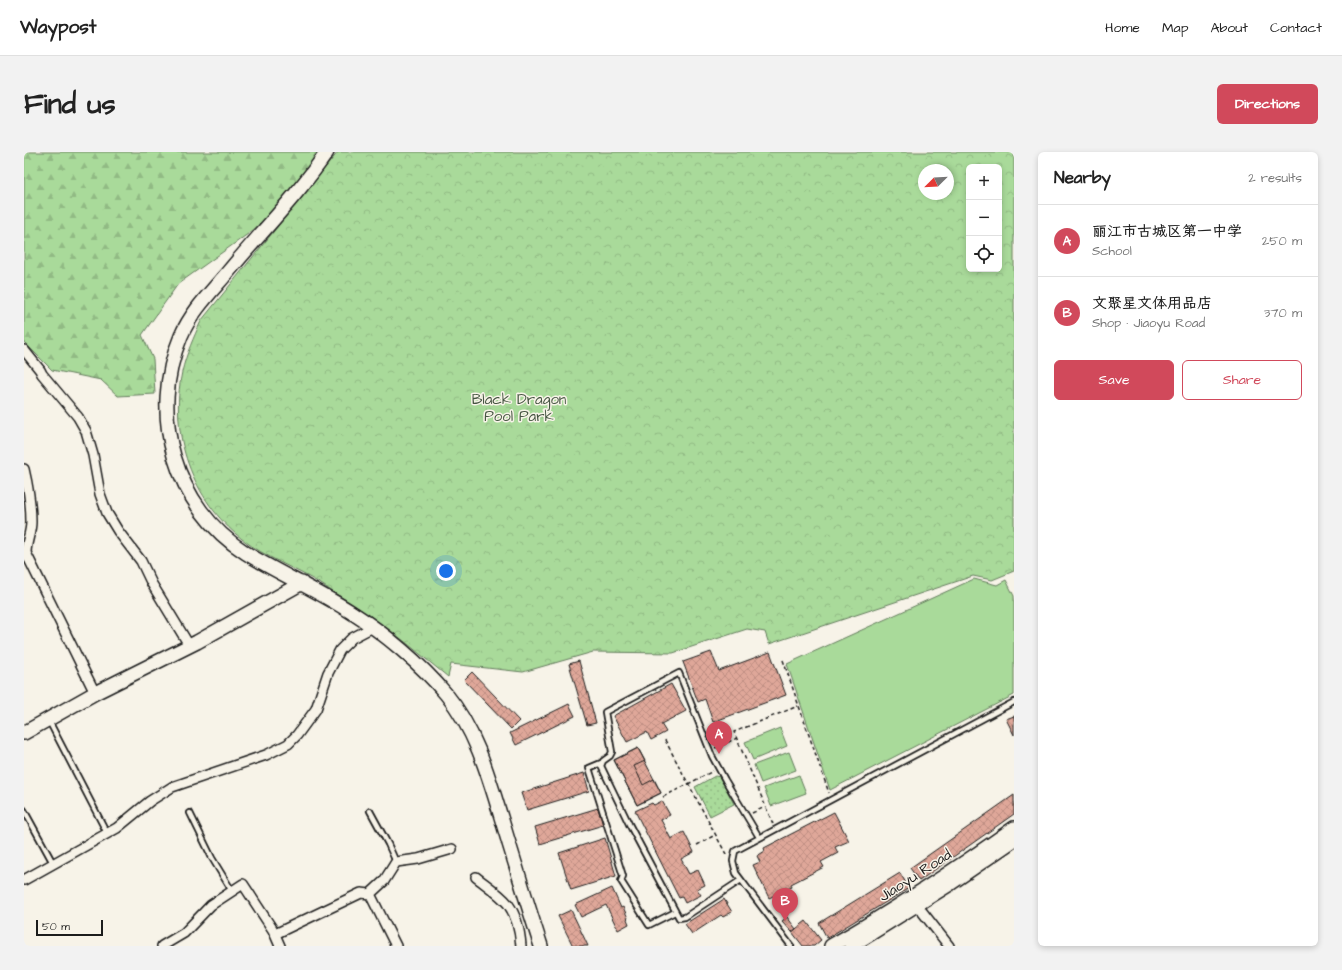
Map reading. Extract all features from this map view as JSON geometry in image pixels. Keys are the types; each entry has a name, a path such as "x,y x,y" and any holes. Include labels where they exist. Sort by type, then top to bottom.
{"street":[{"path":"327,152 304,183 205,298 189,320 174,355 167,394 167,422 172,449 180,474 198,506 214,526 235,545 335,602 373,627 414,662 447,695 466,725 482,758 541,946"},
{"path":"24,350 78,417 89,440 100,494 107,513 118,531 141,561 152,584 189,645"},
{"path":"24,469 28,486 31,523 26,553 95,693"},
{"path":"24,733 95,693 189,645 302,584"},
{"path":"24,880 116,828 150,801 172,787 266,755 288,744 297,735 316,709 328,674 340,650 352,638 373,627"},
{"name":"Jiaoyu Road","path":"831,946 926,887 1014,828"},
{"name":"Jiaoyu Road","path":"851,946 917,905 1014,840"},
{"path":"275,934 361,893 370,894 384,881 396,862 418,859 452,849"},
{"path":"476,877 507,903 518,927 521,946"},
{"path":"162,946 184,933 211,905 243,884 275,934 280,946"},
{"path":"370,894 396,946"},
{"path":"917,905 950,946"},
{"path":"518,927 534,923"}],"lane":[{"path":"675,912 649,925 621,881 623,876 589,768 610,756 612,752 605,712 678,673 718,768 759,837"},
{"path":"791,946 734,870 733,862 735,851 1014,702"},
{"path":"48,719 108,833"},
{"path":"601,762 601,766 629,824 678,918 685,917 741,880"},
{"path":"24,810 53,863"},
{"path":"370,811 396,862"},
{"path":"190,813 212,858 232,891"}],"path":[{"path":"783,660 831,799"},
{"path":"775,829 734,732 798,706"},
{"path":"710,750 737,738"},
{"path":"665,740 726,856 733,862"},
{"path":"664,797 718,768"},
{"path":"746,816 765,807"},
{"path":"697,845 715,835"}],"green space":[{"path":"24,152 318,152 307,170 267,217 252,231 178,284 142,335 153,359 155,394 118,396 101,380 52,370 24,342"},
{"name":"Black Dragon Pool Park","path":"338,152 1014,152 1014,571 992,580 973,576 769,644 765,632 747,629 673,653 593,652 523,672 451,664 448,677 399,637 369,615 321,584 251,546 225,523 210,505 188,464 182,442 179,419 179,395 182,372 188,352 201,321"},
{"path":"974,579 997,585 1006,580 1014,596 1014,695 830,790 787,664"},
{"path":"780,728 787,746 753,760 745,742"},
{"path":"789,752 796,770 761,783 754,765"},
{"path":"799,775 806,793 771,806 764,788"},
{"path":"715,776 720,777 734,804 710,816 695,787"}],"building":[{"path":"711,652 719,671 770,652 786,695 713,722 705,699 698,702 683,662"},
{"path":"579,661 596,723 587,725 569,664"},
{"path":"472,672 519,721 511,729 464,680"},
{"path":"671,684 686,711 661,724 666,732 651,740 647,732 627,742 613,716"},
{"path":"569,704 575,716 516,745 510,733"},
{"path":"1014,716 1014,735 1006,719"},
{"path":"638,748 661,793 637,805 614,760"},
{"path":"638,748 645,761 634,766 643,785 654,779 661,793 637,805 614,760"},
{"path":"584,773 589,791 527,810 521,793"},
{"path":"1014,795 1014,814 919,881 910,868"},
{"path":"662,801 670,815 661,820 671,839 684,832 694,852 681,859 689,874 698,870 705,885 697,889 701,895 685,903 682,897 679,898 635,811 652,803 654,805"},
{"path":"598,808 603,825 540,844 535,827"},
{"path":"834,812 849,841 835,847 838,853 821,862 824,867 791,884 792,887 769,898 753,865 760,862 757,856 765,851 764,848"},
{"path":"605,838 616,876 571,890 559,853"},
{"path":"900,873 909,888 827,938 819,923"},
{"path":"612,888 621,908 623,907 629,924 618,930 606,905 581,917 575,905"},
{"path":"724,899 732,912 723,917 721,915 692,934 685,924"},
{"path":"571,910 588,946 573,946 558,916"},
{"path":"787,917 796,929 792,932 782,921"},
{"path":"806,921 821,940 814,946 803,946 792,932"}],"place":[{"name":"丽江市古城区第一中学","path":"719,754"},
{"name":"文聚星文体用品店","path":"785,921"}]}
